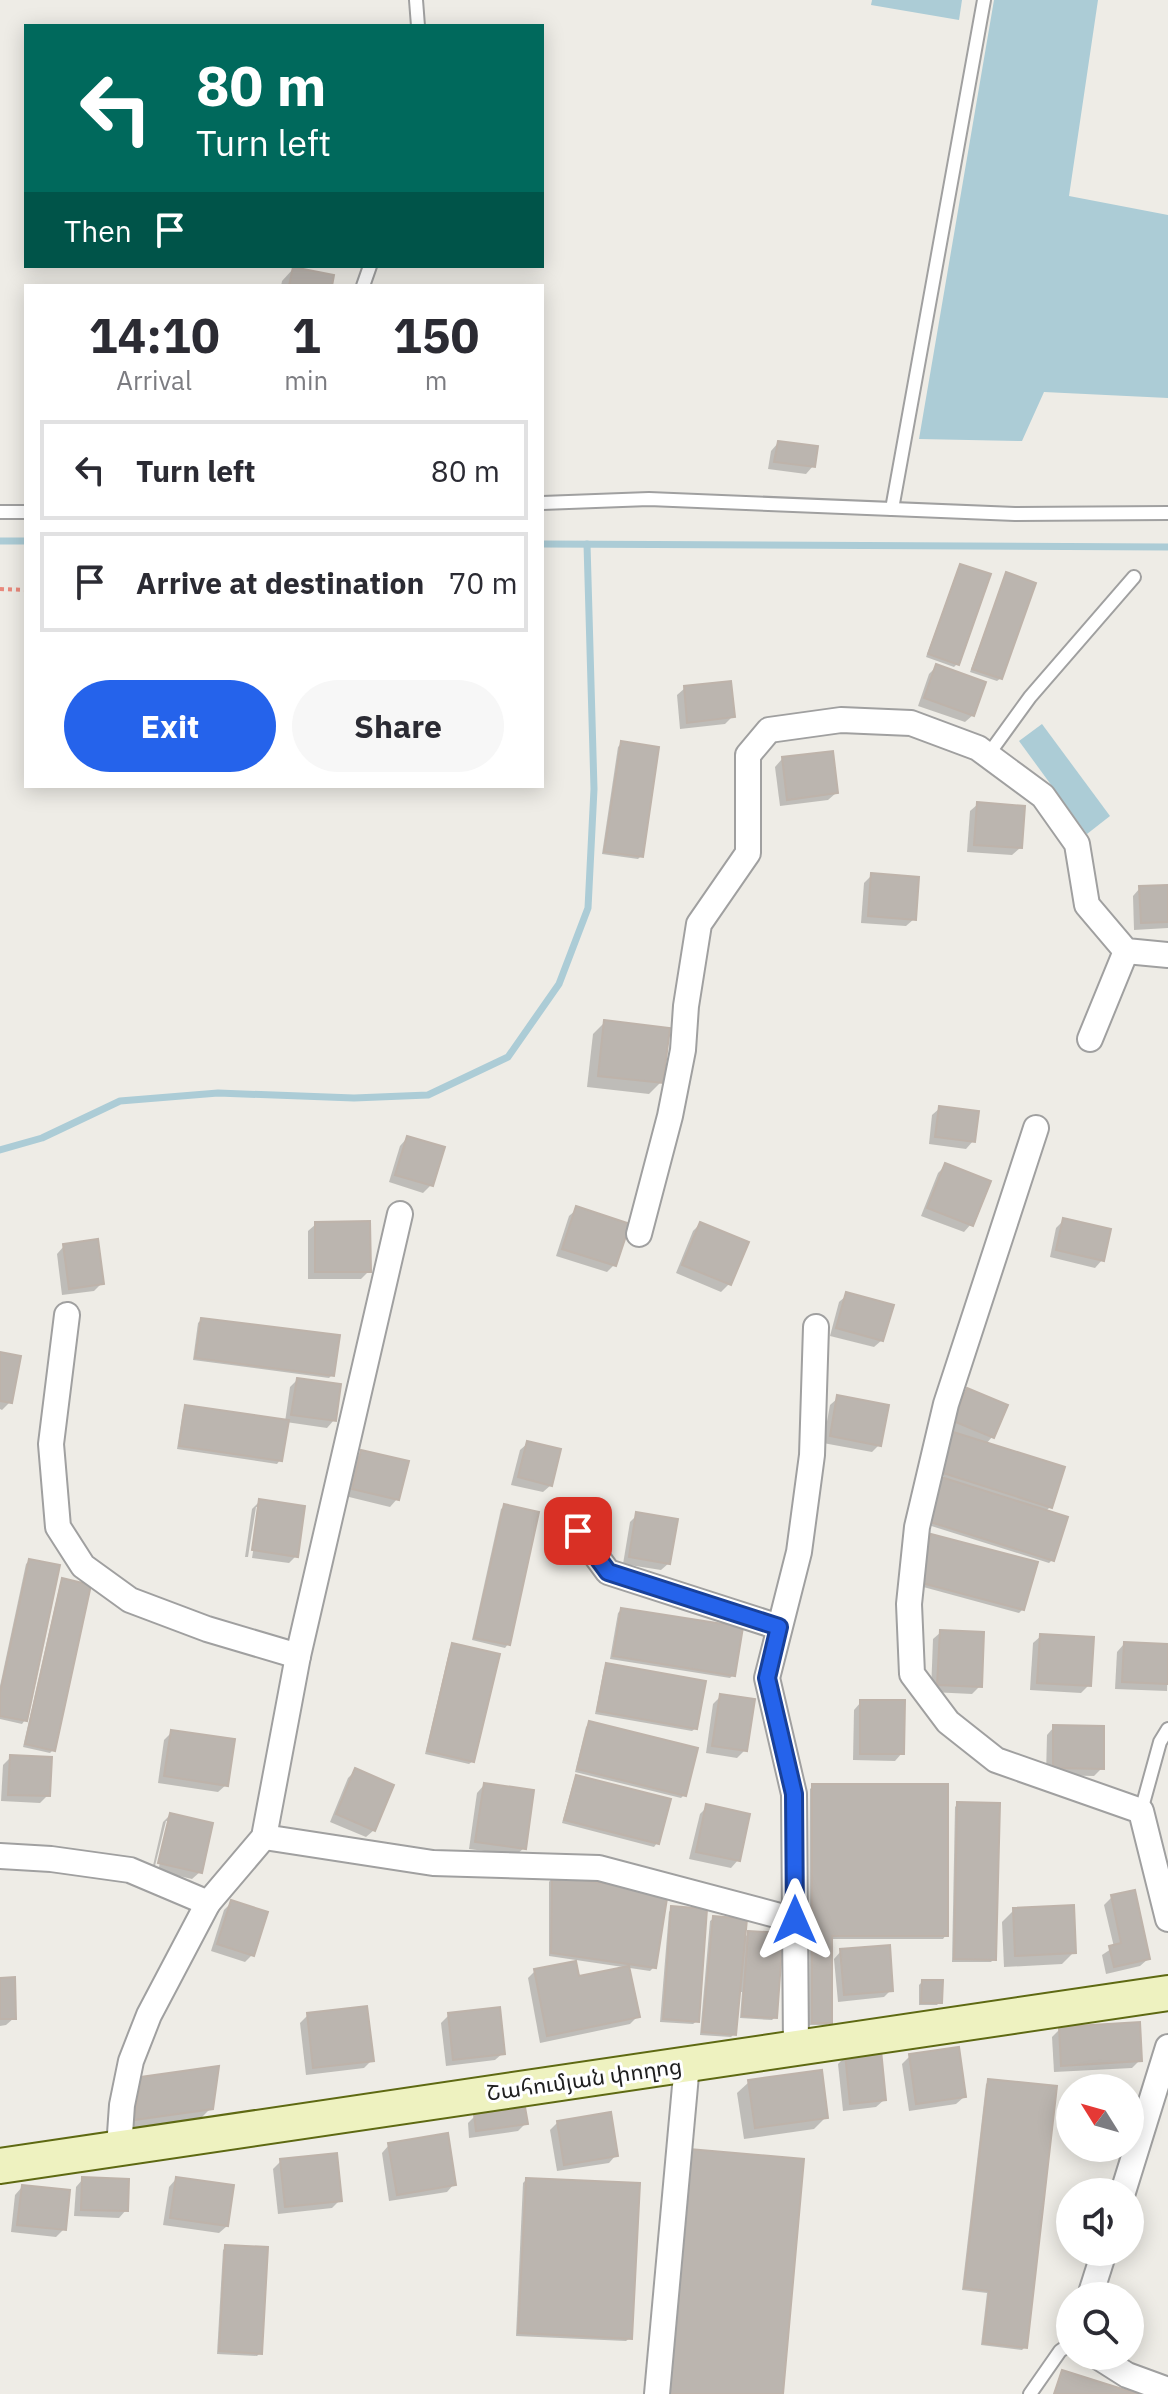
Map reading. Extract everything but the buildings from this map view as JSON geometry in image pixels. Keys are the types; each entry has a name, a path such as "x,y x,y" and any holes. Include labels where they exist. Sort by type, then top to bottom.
{"main road":[{"name":"Շահումյան փողոց","path":"0,2166 1168,1993"}],"street":[{"path":"639,1234 670,1116 683,1050 686,1006 699,924 748,853 748,755 769,730 841,720 911,723 978,748 1043,796 1077,844 1087,905 1126,951 1168,955"},
{"path":"1090,1039 1126,951"},
{"path":"1036,1128 946,1404 917,1527 909,1604 912,1674 948,1722 996,1760 1141,1811 1168,1919"},
{"path":"119,2148 122,2105 131,2061 149,2015 208,1903 264,1837 298,1656 400,1214"},
{"path":"67,1315 51,1444 58,1527 83,1566 130,1600 207,1629 298,1656"},
{"path":"796,2047 794,1794 767,1678 799,1552 812,1455 816,1327"},
{"path":"563,1511 608,1572 779,1627"},
{"path":"264,1837 433,1863 599,1868 795,1920"},
{"path":"0,1856 51,1859 130,1870 208,1903"},
{"path":"1127,2178 1168,2047"},
{"path":"657,2394 687,2064"},
{"path":"1119,2370 1168,2390"}],"lane":[{"path":"416,0 418,24"},
{"path":"892,509 984,0"},
{"path":"544,503 649,499 1015,514 1168,513"},
{"path":"0,512 24,512"},
{"path":"988,755 1030,697 1134,577"},
{"path":"1141,1811 1160,1742 1168,1729"},
{"path":"1030,2394 1056,2357"}],"path":[{"path":"0,589 24,590"}],"water":[{"path":"872,0 962,0 959,20 871,5"},
{"path":"994,0 1098,0 1069,196 1168,215 1168,398 1044,392 1022,441 919,439"},
{"path":"1042,724 1110,816 1087,834 1019,741"}],"waterway":[{"path":"0,541 24,541"},
{"path":"544,544 1168,547"},
{"path":"0,1150 42,1138 120,1101 218,1093 354,1098 428,1095 508,1057 559,984 588,908 594,789 587,544"}],"route":[{"path":"578,1531 608,1572 779,1627 767,1678 794,1794 795,1920"}]}
